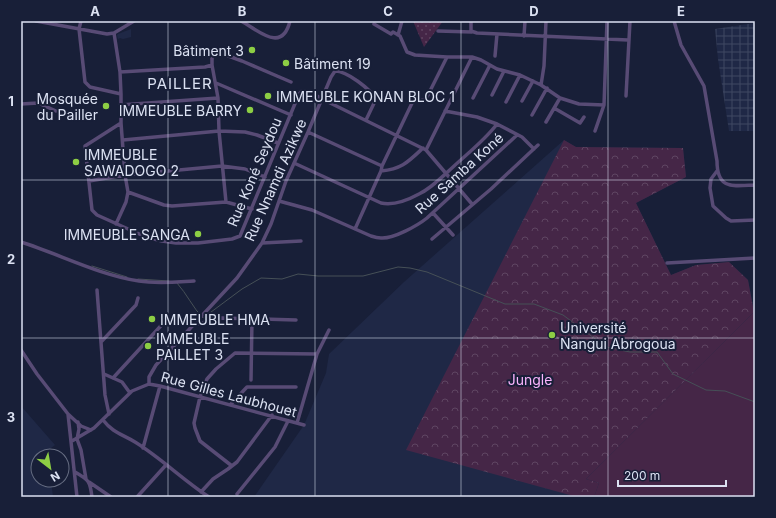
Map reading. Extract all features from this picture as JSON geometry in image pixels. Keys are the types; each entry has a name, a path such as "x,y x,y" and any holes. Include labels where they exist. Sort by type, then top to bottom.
{"street":[{"path":"36,21 101,34 114,33 134,21"},
{"path":"81,21 80,29 87,85 90,88 121,94"},
{"path":"241,21 267,37 272,38 277,38 283,35 290,21"},
{"path":"398,35 402,21"},
{"path":"471,21 472,32"},
{"path":"524,21 524,36"},
{"path":"541,85 544,66 546,21"},
{"path":"595,131 604,106 607,21"},
{"path":"626,96 630,21"},
{"path":"674,21 681,45 704,86 717,161 717,172 725,184 730,186 755,185"},
{"path":"374,24 391,34 393,32 400,36 407,52 415,55 472,57 504,71 520,75 533,81 560,98 579,104 604,106"},
{"path":"438,31 628,40"},
{"path":"114,33 120,72 121,123 125,175 128,192 126,202 116,224"},
{"path":"495,56 497,34"},
{"path":"226,202 218,131 218,98 211,54 214,51 291,82"},
{"path":"355,229 382,171 382,166 413,101 424,100 427,97 447,57"},
{"path":"382,171 397,169 424,149 472,57"},
{"path":"120,72 205,67 212,65"},
{"path":"473,98 490,65"},
{"name":"Rue Nnamdi Azikwe","path":"149,384 149,376 156,365 237,278 262,243 294,163 333,74 336,71 343,72 364,87 376,99 366,120"},
{"path":"492,95 504,71"},
{"path":"506,102 520,75"},
{"path":"522,101 533,81"},
{"path":"216,83 291,115"},
{"path":"532,115 546,88"},
{"name":"Rue Koné Seydou","path":"121,123 86,146 93,212 146,237 162,241 176,243 198,243 232,239 241,234 278,143 299,94 302,91 308,91 424,149 472,204"},
{"path":"120,105 218,98"},
{"path":"546,122 560,98"},
{"path":"21,104 38,103 56,111"},
{"path":"554,108 580,123 584,117"},
{"path":"444,111 477,117 497,124 522,137 534,149"},
{"path":"294,163 389,205 420,194 481,142 497,124"},
{"path":"123,140 218,131 245,132 278,143"},
{"path":"308,132 382,166"},
{"name":"Rue Samba Koné","path":"279,200 312,210 371,236 381,238 389,237 418,225 460,189 518,135"},
{"path":"432,239 445,226 514,169 538,145"},
{"path":"89,181 125,175 222,166 246,169 265,177"},
{"path":"717,172 711,179 710,188 713,206 731,221 755,220"},
{"path":"128,192 164,205 172,206 226,202 252,209"},
{"path":"433,213 453,235"},
{"path":"262,243 301,240"},
{"path":"21,242 131,280 151,283 194,281"},
{"path":"667,263 755,258"},
{"path":"97,290 105,395 109,414"},
{"path":"101,342 136,305 138,298"},
{"path":"113,378 168,318"},
{"path":"193,326 222,318 296,320"},
{"path":"251,380 250,353 252,319"},
{"path":"297,423 317,354 329,330"},
{"path":"21,350 37,374 68,414 81,426 91,430"},
{"path":"232,466 200,441 194,423 200,397 207,379 216,369 235,353 317,354"},
{"path":"104,374 122,382 130,392"},
{"name":"Rue Gilles Laubhouet","path":"72,441 91,430 103,420 130,392 149,384 231,404 304,425"},
{"path":"143,448 160,386"},
{"path":"231,404 247,387 296,387"},
{"path":"68,414 77,497"},
{"path":"201,492 213,478 236,462 272,415"},
{"path":"103,420 109,428 135,442 209,497"},
{"path":"237,494 275,447 288,421"},
{"path":"78,422 79,429 77,439 81,450 87,480 91,487 92,497"},
{"path":"137,497 166,465"},
{"path":"75,472 111,497"}],"shaded area":[{"path":"755,23 755,131 729,131 715,29"},
{"path":"131,29 131,37 118,39 118,34"},
{"name":"Université Nangui Abrogoua","path":"564,140 576,147 683,148 686,177 636,203 671,275 696,265 729,262 748,280 755,315 755,497 254,497 304,425 326,373 329,354 404,282"},
{"path":"21,406 55,445 51,448 30,448 30,488 52,488 53,497 21,497"}],"green space":[{"path":"413,21 443,21 424,47"},
{"name":"Jungle","path":"564,140 576,147 683,148 686,177 636,203 671,275 696,265 729,262 748,280 754,312 586,479 599,483 594,497 577,497 406,450"},
{"path":"754,312 755,497 594,497 599,483 586,479"}],"waterway":[{"path":"92,266 127,277"},
{"path":"177,283 203,318 242,289 261,278 282,279 298,274 318,276 363,276 398,267 410,268 427,272 505,304 534,304 563,315 606,347 630,352 657,352 673,374 706,390 725,391 755,402"},
{"path":"138,279 169,281"}],"place":[{"name":"Bâtiment 3","path":"252,50"},
{"name":"Bâtiment 19","path":"286,63"},
{"name":"IMMEUBLE KONAN BLOC 1","path":"268,96"},
{"name":"Mosquée du Pailler","path":"106,106"},
{"name":"IMMEUBLE BARRY","path":"250,110"},
{"name":"IMMEUBLE SAWADOGO 2","path":"76,162"},
{"name":"IMMEUBLE SANGA","path":"198,234"},
{"name":"IMMEUBLE HMA","path":"152,319"},
{"name":"Université Nangui Abrogoua","path":"552,335"},
{"name":"IMMEUBLE PAILLET 3","path":"148,346"}],"district":[{"name":"PAILLER","path":"180,83"}]}
